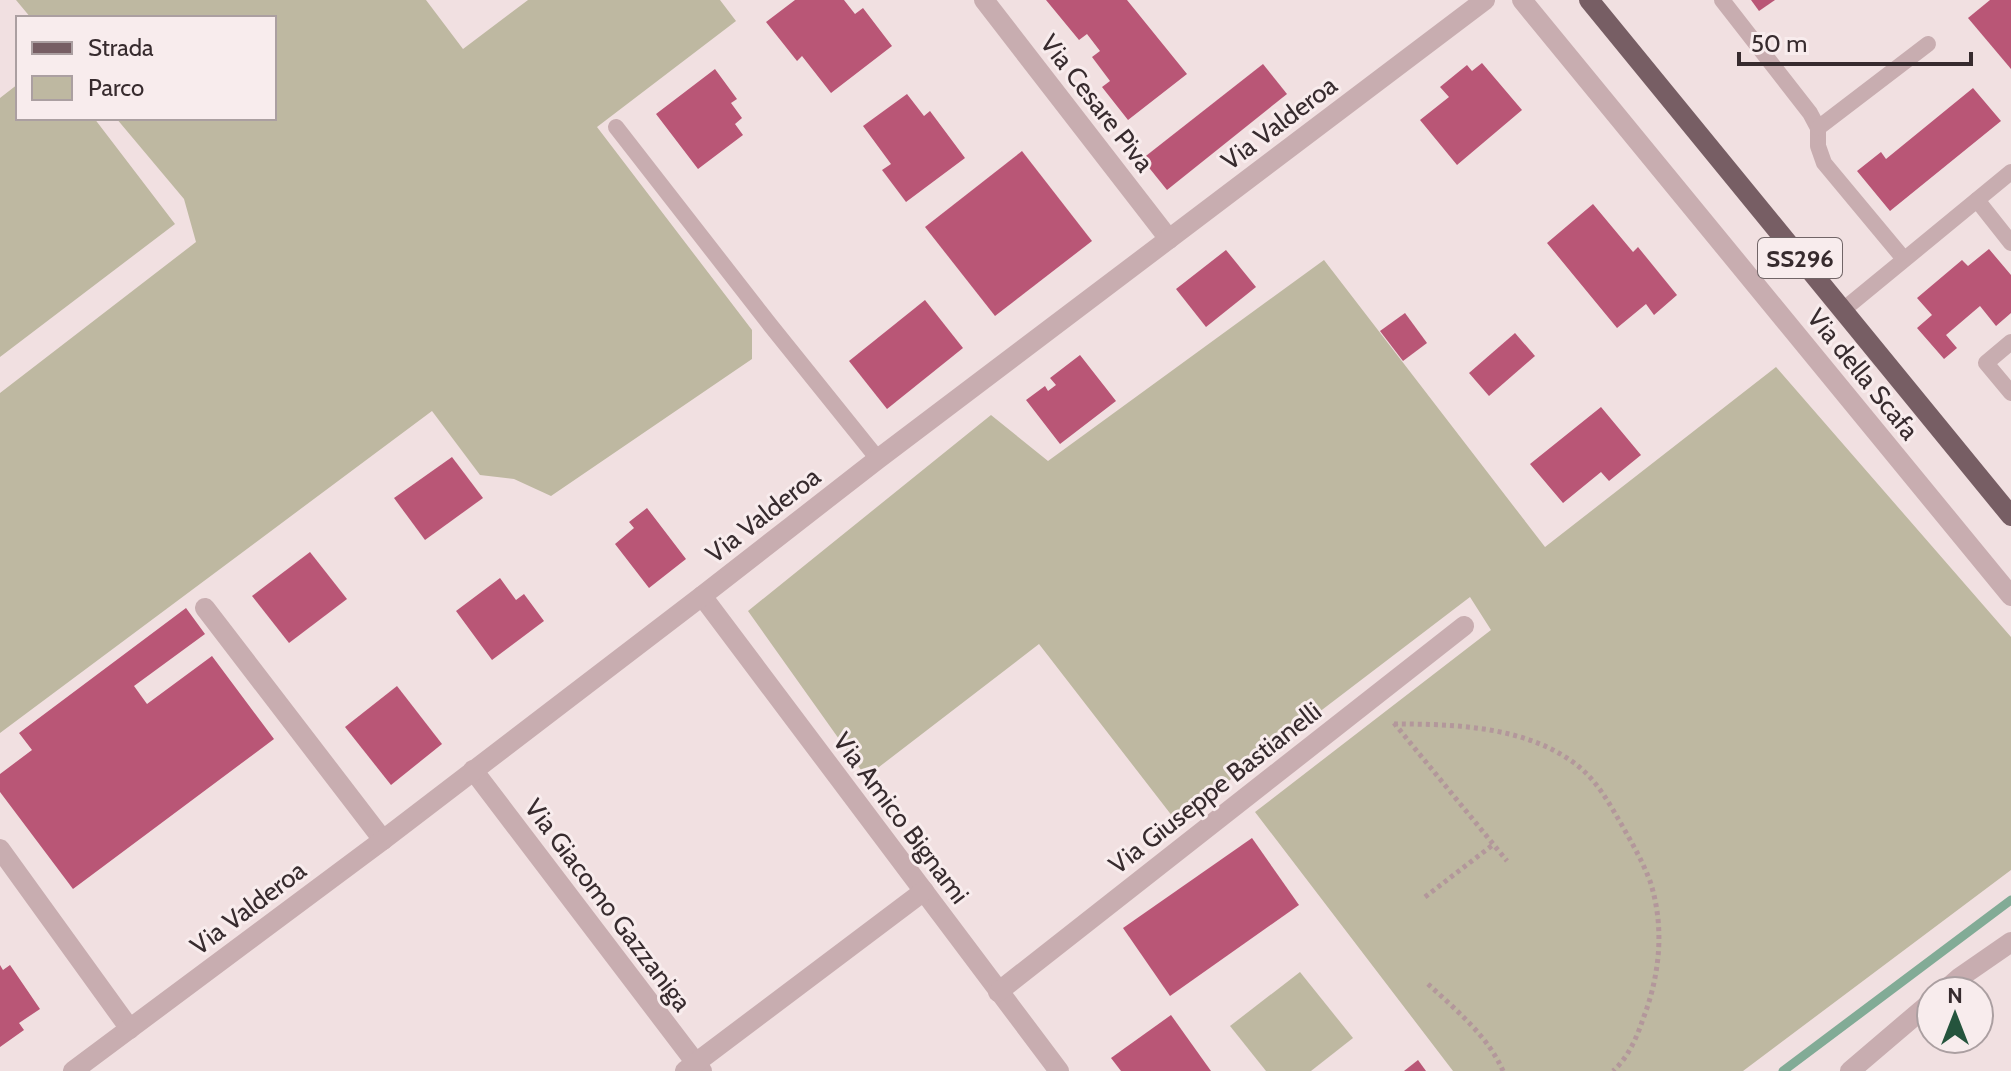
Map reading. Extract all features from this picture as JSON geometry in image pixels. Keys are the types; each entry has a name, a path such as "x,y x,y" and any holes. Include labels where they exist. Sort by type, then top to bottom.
{"main road":[{"name":"SS296","path":"1589,0 2011,516"}],"street":[{"name":"Via Cesare Piva","path":"984,0 1169,239"},
{"name":"Via Valderoa","path":"75,1070 383,840 878,459 1485,0"},
{"name":"Via della Scafa","path":"1522,0 2011,596"},
{"name":"Via Amico Bignami","path":"702,596 1059,1071"},
{"path":"205,608 383,840"},
{"name":"Via Giuseppe Bastianelli","path":"998,992 1464,626"},
{"name":"Via Giacomo Gazzaniga","path":"473,770 694,1068"},
{"path":"0,849 130,1029"},
{"path":"694,1068 924,891"},
{"path":"1963,975 2011,942"},
{"path":"1850,1071 1915,1016"}],"lane":[{"path":"1722,0 1810,113 1818,128 1818,146 1824,163 1904,259"},
{"path":"1818,128 1928,44"},
{"path":"616,127 878,459"},
{"path":"1843,310 2011,172"},
{"path":"1977,200 2011,243"},
{"path":"2011,342 1986,363 2011,393"}],"path":[{"path":"1372,698 1507,861"},
{"path":"1394,724 1452,724 1496,731 1546,747 1589,776 1607,801 1638,853 1650,883 1659,954 1653,994 1638,1033 1620,1065 1613,1071"},
{"path":"1425,897 1494,844"},
{"path":"1428,984 1468,1021 1497,1057 1503,1071"}],"green space":[{"path":"16,0 426,0 463,49 528,0 720,0 736,21 597,127 752,330 752,359 551,496 514,479 480,475 432,411 0,733 0,393 196,242 184,199 118,120 276,120 276,16 29,16"},
{"path":"16,86 16,120 96,120 175,224 0,357 0,98"},
{"path":"1324,260 1545,547 1776,367 2011,637 2011,870 1743,1071 1453,1071 1255,812 1491,630 1470,597 1176,821 1039,644 866,777 748,611 991,415 1048,461"},
{"path":"1300,972 1353,1038 1311,1071 1266,1071 1230,1026"}],"building":[{"path":"795,0 844,0 855,14 863,8 892,46 831,93 802,56 797,61 766,22"},
{"path":"1046,0 1127,0 1187,74 1128,120 1102,87 1110,81 1092,57 1100,51 1087,34 1079,40"},
{"path":"1751,0 1775,0 1759,11"},
{"path":"1990,0 2011,0 2011,69 1968,18"},
{"path":"1482,63 1522,110 1457,165 1420,120 1449,97 1440,87 1467,65 1472,71"},
{"path":"1263,64 1287,94 1167,190 1142,159"},
{"path":"715,69 737,99 731,103 742,118 735,124 743,135 698,169 656,114"},
{"path":"1973,88 2001,121 1890,211 1857,171 1881,152 1886,159"},
{"path":"907,94 924,116 930,111 965,158 906,202 882,170 891,164 863,126"},
{"path":"1022,151 1092,241 995,316 925,227"},
{"path":"1593,204 1633,252 1638,247 1677,295 1654,315 1646,304 1617,328 1547,243"},
{"path":"1989,249 2011,275 2011,313 1996,326 1980,306 1946,335 1957,348 1944,359 1917,328 1932,315 1917,298 1962,260 1968,266"},
{"path":"1226,250 1256,287 1206,327 1176,289"},
{"path":"925,300 963,348 887,409 849,361"},
{"path":"1405,313 1427,343 1403,361 1380,331"},
{"path":"1515,333 1535,356 1489,396 1469,373"},
{"path":"1080,355 1116,401 1060,444 1026,400 1045,386 1048,391 1056,385 1050,378"},
{"path":"1601,407 1641,455 1609,481 1601,472 1563,503 1530,464"},
{"path":"452,457 483,498 425,540 394,498"},
{"path":"647,508 686,559 649,588 615,544 634,528 629,522"},
{"path":"310,552 347,599 289,643 252,596"},
{"path":"500,578 516,600 524,594 544,621 492,660 456,611"},
{"path":"186,608 205,634 134,686 147,704 212,656 274,739 73,889 0,792 0,774 32,750 19,733"},
{"path":"397,686 442,744 391,785 345,727"},
{"path":"1252,838 1299,905 1170,996 1123,928"},
{"path":"0,965 3,970 10,965 40,1009 19,1023 24,1030 0,1047"},
{"path":"1171,1015 1211,1071 1121,1071 1111,1058"},
{"path":"1418,1060 1426,1071 1404,1071"}],"waterway":[{"path":"1783,1071 2011,900"}]}
